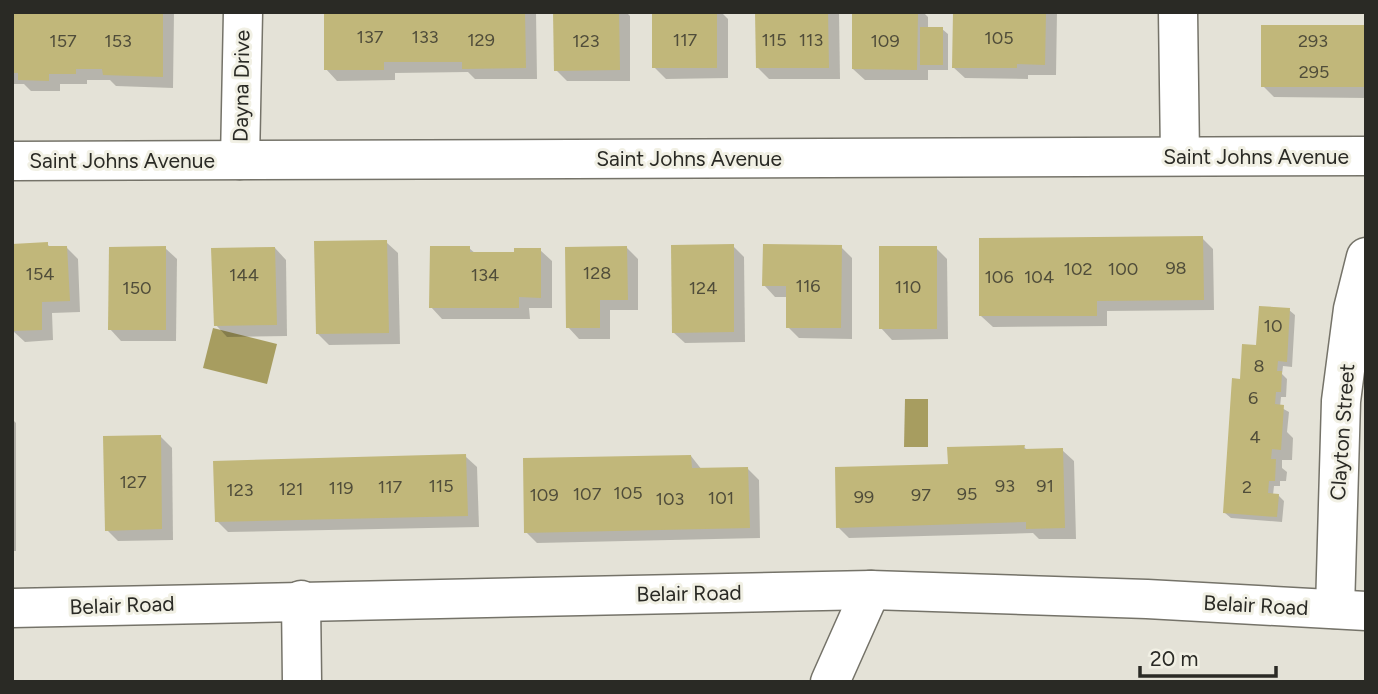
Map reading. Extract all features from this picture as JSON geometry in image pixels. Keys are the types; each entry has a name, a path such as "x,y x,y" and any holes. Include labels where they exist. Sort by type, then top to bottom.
{"street":[{"name":"Dayna Drive","path":"240,160 243,12"},
{"path":"1178,12 1180,156"},
{"name":"Saint Johns Avenue","path":"12,161 1366,156"},
{"name":"Clayton Street","path":"1350,610 1340,401 1353,309 1366,257"},
{"path":"830,682 872,590"},
{"name":"Belair Road","path":"12,608 872,590 1147,599 1350,610"},
{"path":"301,600 302,682"}],"shaded area":[{"path":"213,328 277,344 267,384 203,368"},
{"path":"905,399 928,399 928,447 904,447"}],"building":[{"path":"12,12 163,12 163,77 103,75 102,69 76,69 76,74 49,74 49,81 18,80 18,73 12,73"},
{"path":"324,12 525,12 526,68 462,69 462,62 384,62 384,70 324,70"},
{"path":"553,12 619,12 620,70 554,71"},
{"path":"652,12 717,12 717,68 652,68"},
{"path":"755,12 828,12 829,68 756,68"},
{"path":"852,12 918,12 917,70 852,69"},
{"path":"953,12 1046,12 1045,65 952,68"},
{"path":"1261,25 1366,25 1366,87 1261,87"},
{"path":"920,27 943,27 943,65 920,65"},
{"path":"1203,236 1204,300 1097,301 1097,316 979,316 979,238"},
{"path":"387,240 389,333 316,334 314,241"},
{"path":"48,242 48,246 67,246 70,301 42,302 42,330 12,331 12,244"},
{"path":"734,244 734,332 672,333 671,245"},
{"path":"763,244 842,245 841,328 786,328 786,286 762,286"},
{"path":"166,246 166,330 108,330 109,247"},
{"path":"430,246 470,246 470,252 514,252 514,248 541,248 541,298 519,297 519,308 429,308"},
{"path":"627,246 628,300 600,300 600,328 566,328 565,247"},
{"path":"879,246 937,246 937,329 879,329"},
{"path":"275,247 277,325 214,326 211,248"},
{"path":"1259,306 1290,308 1287,362 1278,361 1277,371 1282,371 1281,392 1276,392 1275,404 1284,405 1281,450 1272,449 1271,459 1276,459 1275,481 1269,481 1268,493 1279,494 1277,517 1223,513 1232,378 1240,379 1242,344 1256,345"},
{"path":"161,435 162,529 105,531 103,436"},
{"path":"1025,445 1024,449 1063,448 1065,528 1026,529 1026,522 836,528 835,467 948,464 947,447"},
{"path":"466,454 468,516 215,522 213,461"},
{"path":"691,455 692,468 748,467 750,528 524,533 523,458"}]}
